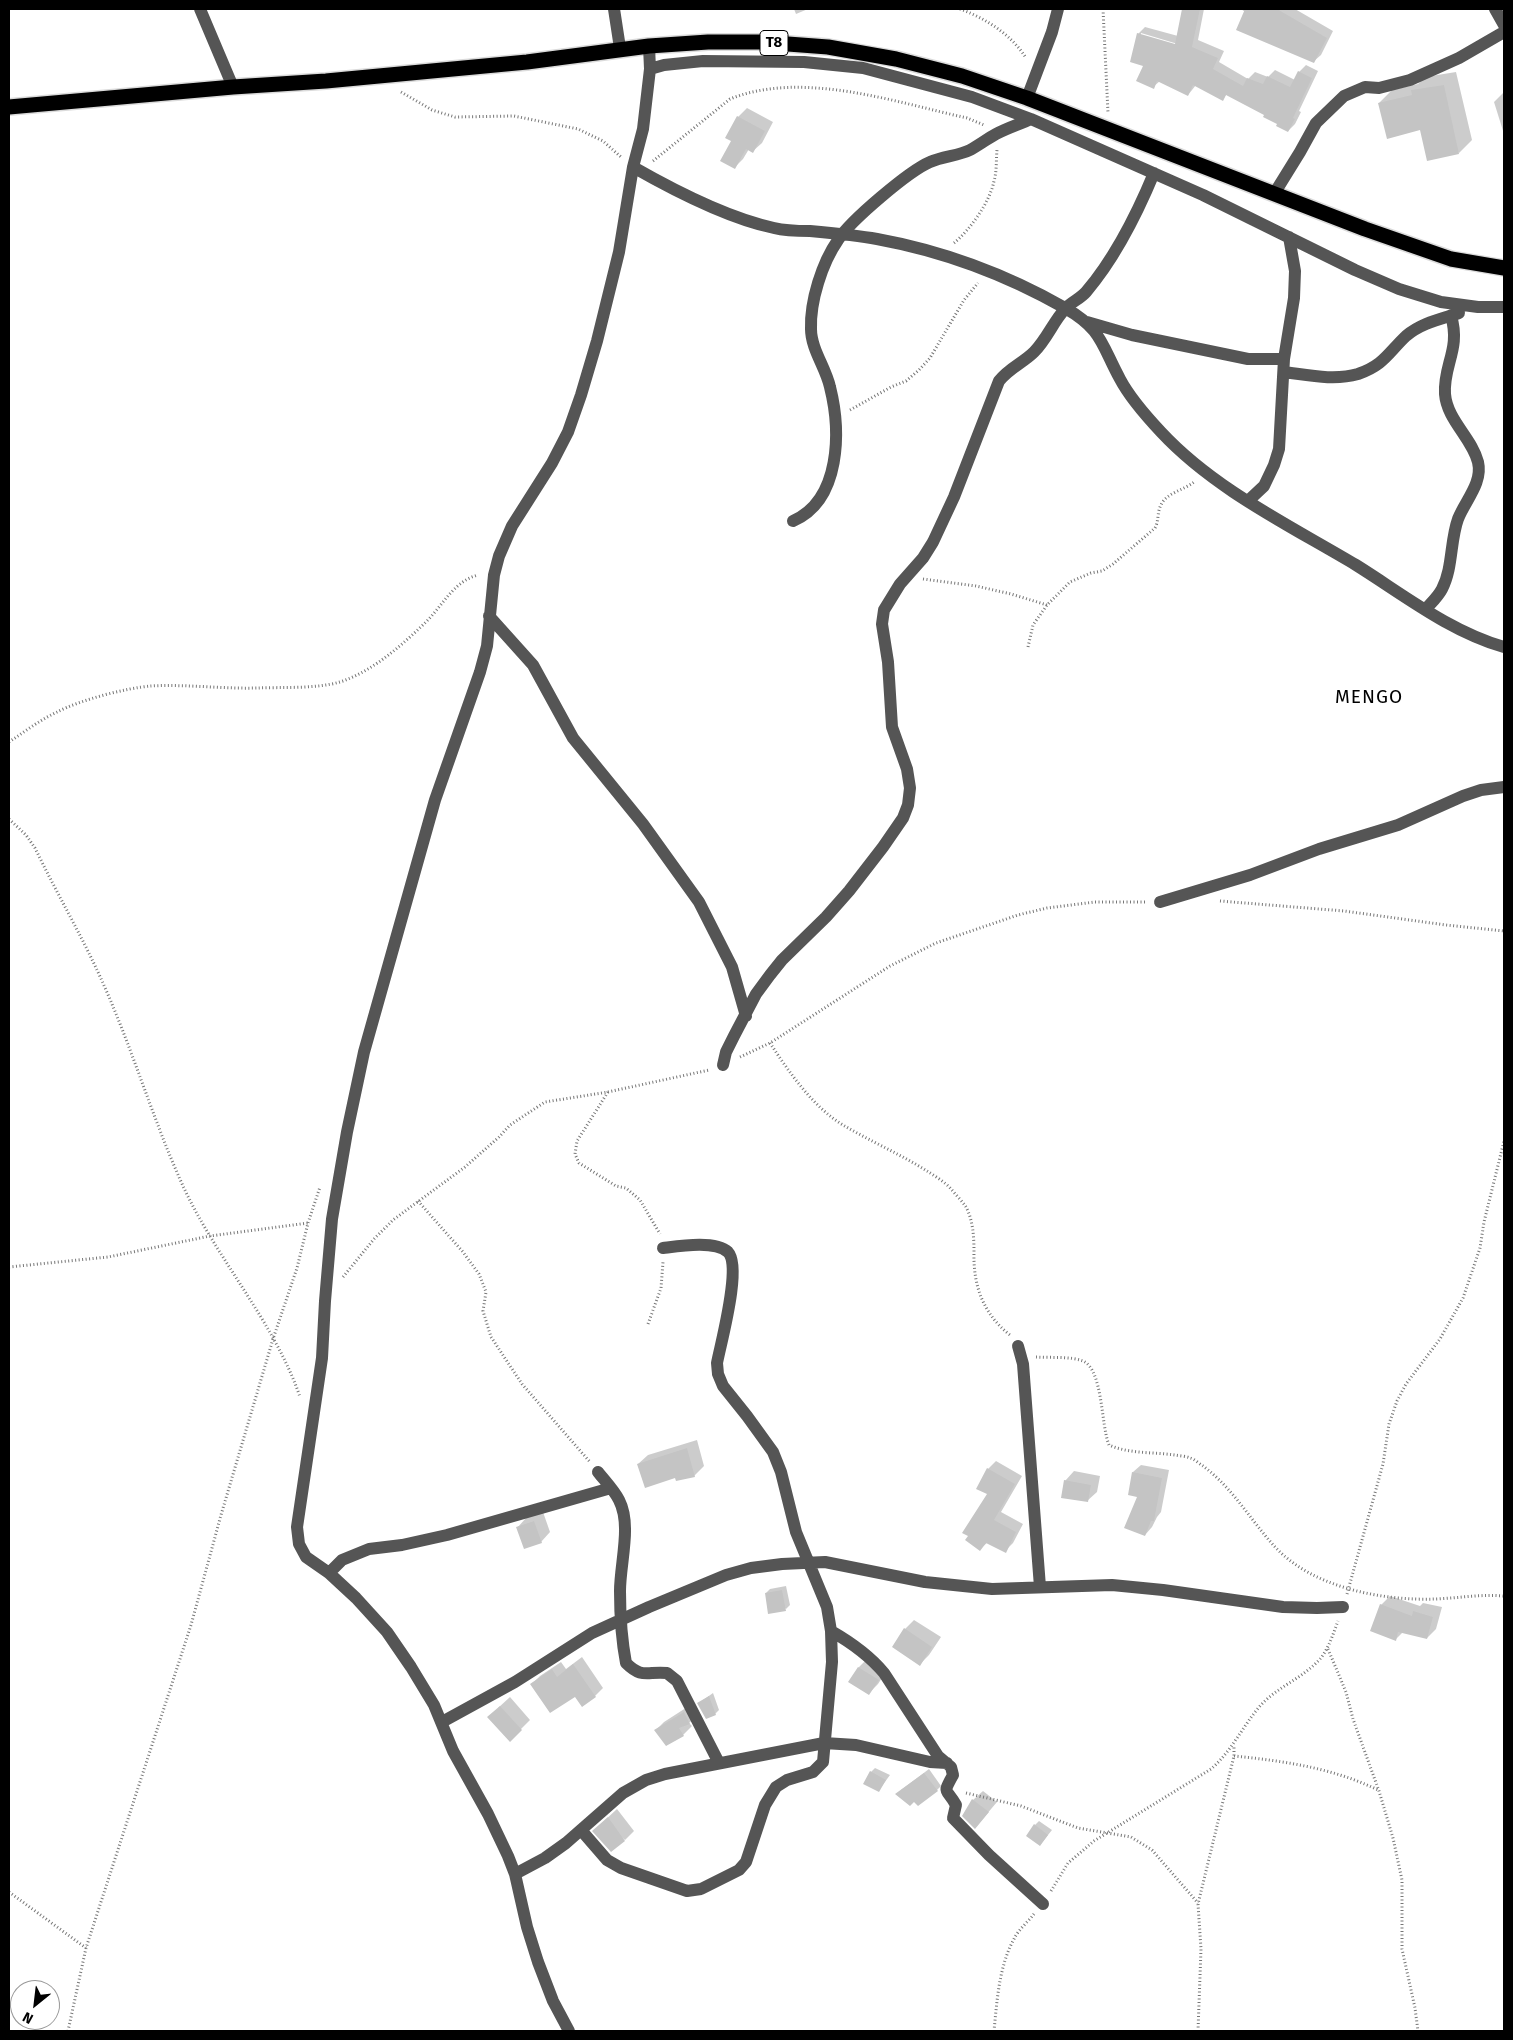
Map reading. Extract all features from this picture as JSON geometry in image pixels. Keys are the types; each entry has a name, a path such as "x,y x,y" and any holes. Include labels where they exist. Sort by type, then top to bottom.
{"highway":[{"name":"T8","path":"9,107 233,87 326,81 527,62 620,48 744,42 828,46 896,59 962,76 1108,129 1364,229 1452,259 1504,268"}],"street":[{"path":"200,9 233,87"},
{"path":"614,9 620,48"},
{"path":"1026,98 1052,32 1058,9"},
{"path":"1495,9 1504,25"},
{"path":"1274,194 1316,123 1344,96 1365,87 1380,88 1410,80 1459,58 1504,32"},
{"path":"569,2031 553,2001 538,1962 527,1927 515,1874 499,1835 453,1751 442,1722 411,1667 387,1632 356,1598 329,1573 306,1557 299,1544 298,1527 317,1403 328,1264 340,1172 357,1081 381,987 435,800 480,672 487,646 494,575 504,541 552,463 568,432 581,395 619,252 638,169 650,69 649,46"},
{"path":"650,69 681,63 753,60 804,62 863,68 972,97 1031,119 1154,173 1355,270 1399,289 1441,302 1478,307 1504,307"},
{"path":"793,522 806,516 815,506 828,484 836,437 835,417 830,386 810,332 811,310 817,286 827,261 842,235 885,194 920,167 931,161 969,150 998,133 1031,119"},
{"path":"638,169 742,220 777,229 875,238 940,255 987,270 1065,308 1087,322 1101,338 1121,380 1137,404 1188,459 1248,500 1359,567 1425,610 1471,635 1504,646"},
{"path":"723,1065 726,1052 756,994 782,960 826,917 873,860 903,818 908,805 910,788 907,769 892,727 886,644 882,624 884,610 905,578 923,558 933,542 954,497 999,381 1006,372 1034,352 1048,336 1065,308 1085,293 1099,275 1141,206 1154,173"},
{"path":"1248,500 1264,486 1279,449 1284,359 1294,298 1295,271 1289,237"},
{"path":"1284,372 1330,377 1358,373 1384,361 1406,336 1429,322 1478,307"},
{"path":"1425,610 1442,590 1457,521 1479,474 1474,451 1446,405 1445,388 1455,345 1455,328 1451,316"},
{"path":"1087,322 1132,335 1248,359 1284,359"},
{"path":"490,616 533,664 573,738 643,824 699,902 732,967 746,1016"},
{"path":"1160,902 1250,875 1311,851 1398,825 1463,796 1481,790 1504,787"},
{"path":"581,1830 607,1860 621,1868 687,1891 701,1889 739,1870 746,1862 757,1827 771,1794 781,1783 813,1772 820,1767 824,1759 830,1687 831,1631 827,1607 796,1532 781,1472 773,1452 748,1416 730,1396 718,1374 717,1363 731,1292 733,1260 727,1251 714,1246 683,1245 663,1248"},
{"path":"1019,1351 1031,1464 1040,1587"},
{"path":"598,1472 620,1500 625,1538 620,1573 626,1663 635,1672 645,1674 667,1673 677,1681 719,1763"},
{"path":"329,1573 342,1560 369,1549 447,1535 611,1488"},
{"path":"442,1722 515,1682 592,1633 726,1575 751,1568 825,1562 926,1582 992,1589 1112,1585 1163,1590 1283,1607 1343,1607"},
{"path":"831,1631 852,1643 884,1673 938,1756 953,1770 946,1791 956,1805 952,1818 1043,1904"},
{"path":"515,1874 545,1858 581,1830 623,1793 646,1780 665,1774 824,1743 856,1745 930,1762 947,1763"}],"path":[{"path":"960,9 997,28 1018,45 1036,73"},
{"path":"1103,9 1108,129"},
{"path":"400,91 416,101 455,117 514,116 578,129 603,141 638,169 730,99 742,94 793,87 859,92 967,118 998,133 994,182 990,194 966,234 940,255"},
{"path":"835,417 906,381 919,370 930,358 964,300 987,270"},
{"path":"1028,647 1033,625 1047,606 1070,582 1091,573 1102,571 1148,536 1158,523 1160,506 1163,500 1196,481 1203,470"},
{"path":"9,742 57,712 83,702 137,688 164,686 263,688 309,686 337,682 363,673 384,658 427,620 457,586 469,578 494,575"},
{"path":"905,578 976,586 1011,594 1047,606"},
{"path":"9,819 26,835 35,848 86,945 107,992 184,1187 210,1236 273,1339 296,1386 302,1403"},
{"path":"1215,901 1344,911 1504,931"},
{"path":"342,1278 374,1239 393,1220 465,1167 510,1125 545,1102 608,1092 697,1074 723,1065 770,1043 857,986 916,952 936,942 1018,915 1066,904 1160,902"},
{"path":"770,1043 800,1085 816,1103 841,1124 917,1165 950,1187 966,1208 971,1222 974,1239 975,1278 979,1294 993,1319 1012,1337 1019,1351 1083,1361 1091,1366 1098,1384 1104,1433 1109,1445 1120,1450 1191,1458 1228,1488 1276,1547 1297,1567 1348,1590 1395,1598 1437,1599 1465,1596 1504,1596"},
{"path":"608,1092 577,1140 575,1154 579,1163 616,1186 626,1188 640,1200 659,1230 663,1248 661,1288 648,1324"},
{"path":"68,2031 86,1948 192,1625 221,1515 323,1178"},
{"path":"418,1201 463,1252 479,1274 486,1292 483,1311 491,1337 522,1384 598,1472"},
{"path":"9,1267 108,1257 210,1236 308,1223"},
{"path":"1327,1649 1346,1692 1353,1719 1379,1791 1393,1838 1402,1880 1402,1949 1418,2031"},
{"path":"1198,2031 1201,1949 1198,1904 1234,1756 1234,1745"},
{"path":"1234,1756 1287,1762 1308,1767 1351,1778 1379,1791"},
{"path":"946,1791 997,1799 1078,1828 1131,1837 1152,1850 1198,1904"},
{"path":"9,1892 86,1948"}],"building":[{"path":"1182,9 1200,9 1192,47 1218,58 1213,69 1243,86 1247,78 1263,84 1267,76 1290,87 1298,71 1312,78 1288,132 1263,117 1264,115 1226,95 1223,101 1193,85 1188,96 1157,81 1154,89 1136,81 1143,66 1130,62 1137,33 1175,44"},
{"path":"1245,9 1277,9 1327,38 1314,63 1236,30"},
{"path":"1444,85 1459,154 1427,161 1420,130 1387,139 1378,103 1412,95 1411,90"},
{"path":"737,116 765,131 753,153 746,149 735,169 720,161 731,141 725,138"},
{"path":"687,1448 695,1477 676,1481 675,1478 645,1488 637,1464"},
{"path":"987,1468 1015,1484 994,1520 1016,1532 1006,1553 986,1543 980,1551 965,1540 968,1536 962,1533 987,1494 976,1489"},
{"path":"1132,1472 1162,1478 1154,1521 1151,1521 1145,1536 1124,1528 1137,1497 1128,1495"},
{"path":"1064,1480 1091,1485 1088,1502 1061,1498"},
{"path":"534,1521 542,1543 524,1549 516,1527"},
{"path":"782,1590 786,1611 768,1614 765,1593"},
{"path":"1380,1604 1412,1616 1413,1611 1433,1617 1427,1639 1398,1632 1396,1641 1370,1631"},
{"path":"904,1628 932,1647 920,1666 892,1647"},
{"path":"573,1664 596,1697 582,1707 575,1697 550,1713 530,1684 552,1669 557,1677"},
{"path":"858,1667 879,1680 869,1695 848,1682"},
{"path":"709,1696 716,1715 706,1719 697,1703"},
{"path":"500,1706 522,1730 510,1742 487,1717"},
{"path":"684,1712 690,1724 679,1728 684,1736 666,1746 654,1730"},
{"path":"870,1771 886,1780 879,1792 863,1784"},
{"path":"924,1773 938,1791 918,1806 914,1802 910,1806 895,1794"},
{"path":"972,1799 989,1812 975,1829 962,1816"},
{"path":"608,1817 625,1841 611,1852 592,1831"},
{"path":"1034,1824 1048,1835 1040,1846 1026,1836"}],"district":[{"name":"MENGO","path":"1369,698"}]}
